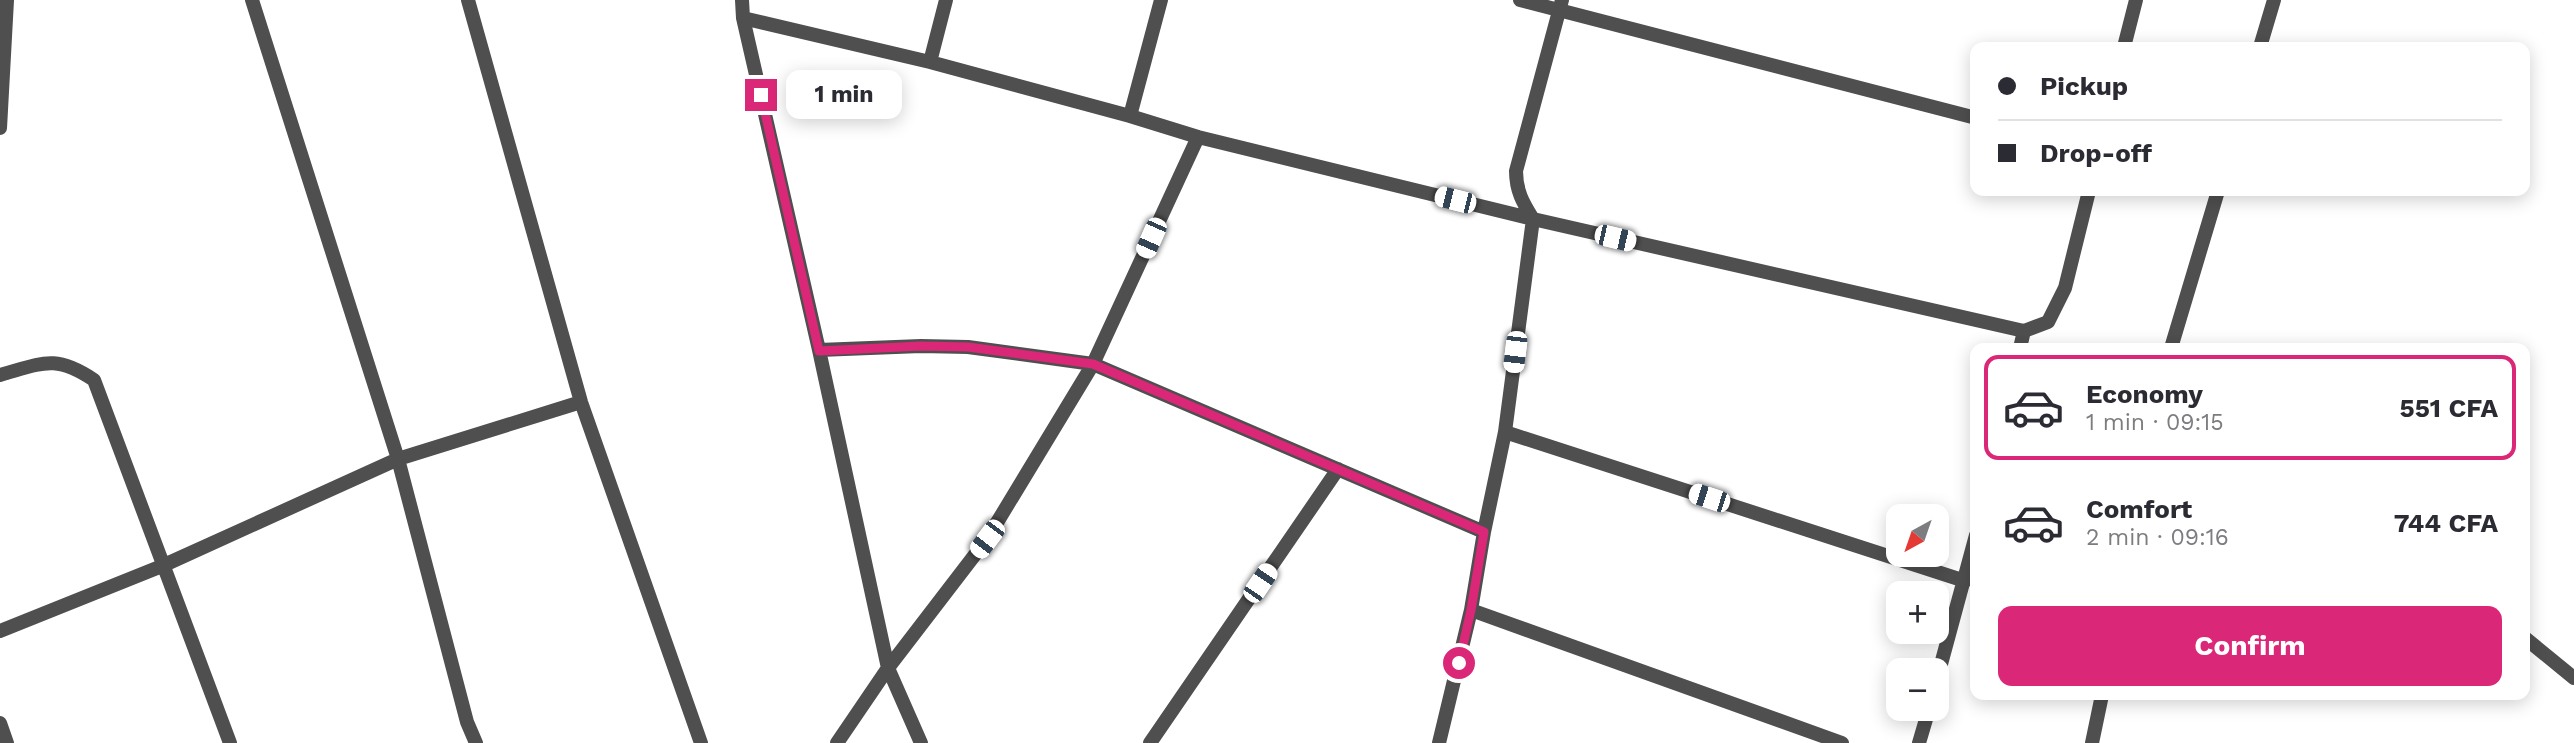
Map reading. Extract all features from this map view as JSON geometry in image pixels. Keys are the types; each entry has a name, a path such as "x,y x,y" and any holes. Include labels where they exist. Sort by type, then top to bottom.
{"street":[{"path":"0,128 7,0"},
{"path":"251,0 398,459 467,722 476,743"},
{"path":"468,0 581,402 701,743"},
{"path":"742,0 743,18 888,668 921,743"},
{"path":"930,62 946,0"},
{"path":"1130,116 1161,0"},
{"path":"1520,0 1561,5 1970,116"},
{"path":"2125,42 2136,0"},
{"path":"2261,42 2274,0"},
{"path":"1439,743 1471,610 1505,432 1533,219 1520,198 1516,185 1517,171 1561,5"},
{"path":"743,18 930,62 1198,137 1533,219 2024,331 2048,322 2065,288 2088,196"},
{"path":"837,743 888,668 987,539 1093,364 1198,137"},
{"path":"2172,343 2217,196"},
{"path":"2021,343 2024,331"},
{"path":"819,351 921,346 968,347 1093,364 1484,532"},
{"path":"0,375 45,362 73,366 94,380 230,743"},
{"path":"0,631 162,566 398,459 581,402"},
{"path":"1505,432 1965,580"},
{"path":"1150,743 1338,469"},
{"path":"1943,658 1970,560"},
{"path":"1471,610 1842,743"},
{"path":"2530,642 2574,678"},
{"path":"2092,743 2101,700"},
{"path":"1919,743 1925,721"},
{"path":"0,723 7,743"}],"route":[{"path":"761,95 819,351 921,346 968,347 1093,364 1484,532 1459,663"}]}
